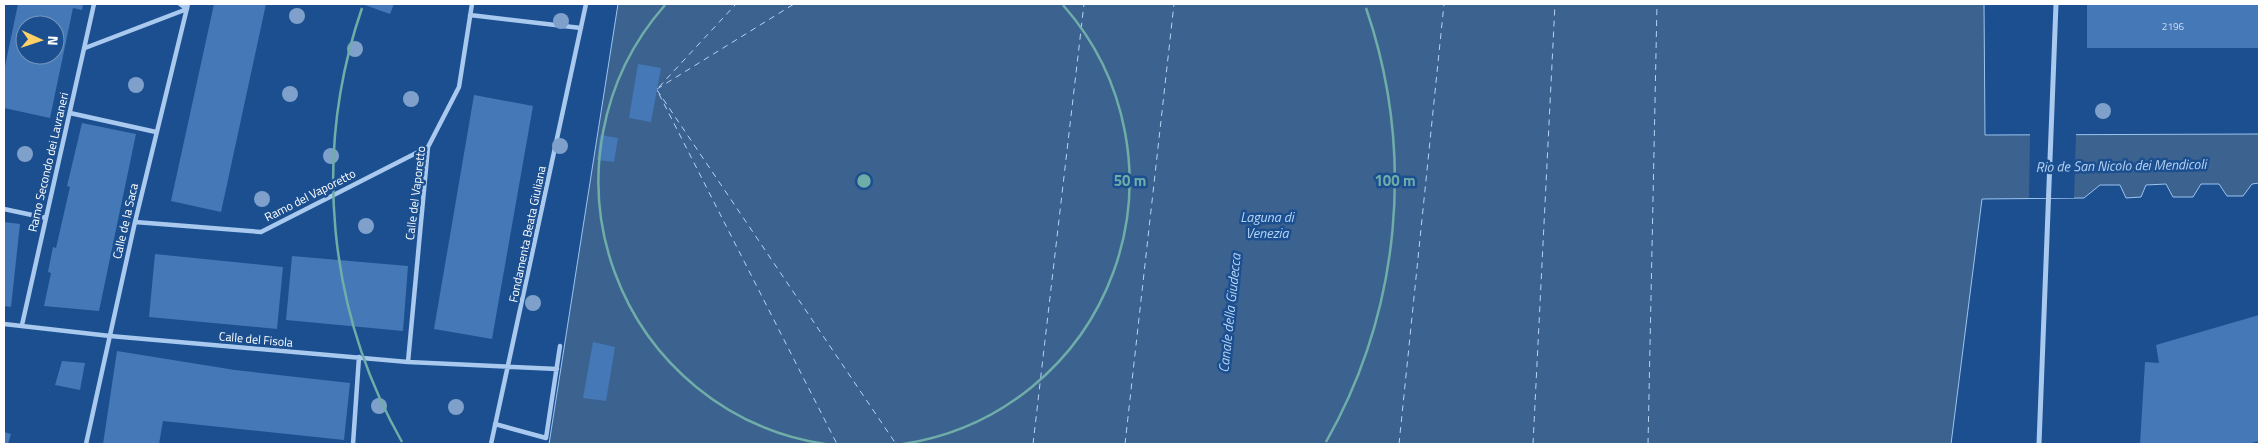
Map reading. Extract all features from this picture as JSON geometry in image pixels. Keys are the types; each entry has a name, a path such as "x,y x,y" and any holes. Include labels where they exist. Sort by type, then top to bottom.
{"street":[{"name":"Ramo Secondo dei Lavraneri","path":"22,325 94,4"},
{"path":"180,4 187,6"},
{"name":"Calle del Vaporetto","path":"408,362 428,147 459,87 472,4"},
{"name":"Fondamenta Beata Giuliana","path":"491,444 586,4"},
{"path":"2039,444 2050,113 2056,4"},
{"path":"84,48 187,6"},
{"name":"Calle de la Saca","path":"86,444 135,222 187,6"},
{"path":"470,15 581,28"},
{"path":"70,113 156,132"},
{"name":"Ramo del Vaporetto","path":"135,222 261,232 428,147"},
{"path":"4,209 46,218"},
{"name":"Calle del Fisola","path":"4,324 110,336 359,358 508,368"},
{"path":"495,424 546,438 560,346"},
{"path":"353,444 359,358"},
{"path":"508,368 557,369"}],"water":[{"name":"Laguna di Venezia","path":"618,4 1984,4 1985,135 2259,134 2259,183 2252,184 2243,196 2227,196 2219,184 2201,184 2193,197 2173,197 2166,184 2146,185 2141,197 2126,198 2120,185 2100,185 2084,198 1982,199 1951,444 549,444"}],"pier":[{"path":"2030,134 2076,134 2074,198 2029,198"}],"building":[{"path":"18,4 83,4 82,10 73,8 65,46 65,15 16,15"},
{"path":"214,4 266,4 221,212 171,201"},
{"path":"362,4 394,4 390,14"},
{"path":"2087,4 2259,4 2259,48 2087,48"},
{"path":"15,18 15,65 61,65 50,118 4,108 4,71"},
{"path":"638,64 661,68 651,122 629,118"},
{"path":"474,95 533,106 492,339 434,329"},
{"path":"82,123 136,134 99,311 44,306 51,273 48,272 53,247 56,248 70,187 67,186"},
{"path":"600,135 618,138 614,162 597,160"},
{"path":"4,222 20,224 11,307 4,306"},
{"path":"155,254 283,267 277,329 149,317"},
{"path":"292,256 408,266 403,331 286,320"},
{"path":"2259,315 2259,441 2248,444 2140,444 2145,362 2159,363 2156,345"},
{"path":"593,342 615,347 606,401 583,398"},
{"path":"117,351 235,370 350,383 344,440 163,421 159,444 103,444"},
{"path":"62,361 85,363 80,390 55,385"},
{"path":"4,432 11,434 8,444 4,444"}],"ferry route":[{"path":"659,87 736,4"},
{"path":"657,89 794,4"},
{"path":"1033,444 1084,4"},
{"path":"1125,444 1174,4"},
{"path":"1399,444 1444,4"},
{"path":"1533,444 1555,4"},
{"path":"1648,444 1657,4"},
{"path":"657,90 896,444"},
{"path":"659,94 837,444"}],"water label":[{"name":"Rio de San Nicolo dei Mendicoli","path":"2121,165"},
{"name":"Canale della Giudecca","path":"1229,313"}]}
